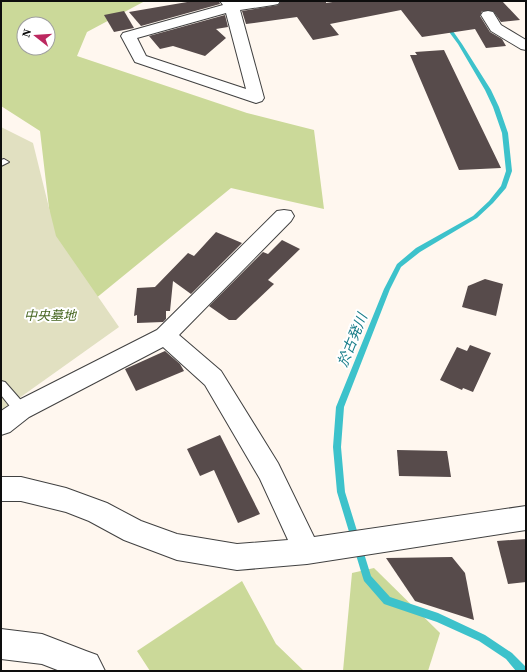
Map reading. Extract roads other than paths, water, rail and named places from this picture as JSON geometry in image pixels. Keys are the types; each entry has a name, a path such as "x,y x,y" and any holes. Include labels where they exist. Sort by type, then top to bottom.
{"street":[{"path":"229,4 256,98 140,59 128,36 229,4 273,1"},
{"path":"488,15 496,28 526,46"},
{"path":"1,425 21,410 165,336 284,216"},
{"path":"165,336 213,378 269,471 307,551"},
{"path":"1,489 21,490 66,500 98,512 133,530 177,547 237,557 307,551 526,518"},
{"path":"1,644 5,643 42,648 86,666 90,671"}],"lane":[{"path":"1,386 21,410"}],"waterway":[{"name":"於古発川","path":"446,25 460,44 488,90 496,107 505,133 509,171 504,187 475,217 418,250 399,266 387,289 340,407 337,447 341,492 367,578 387,601 438,618 482,638 509,656 523,671"}],"park label":[{"name":"中央墓地","path":"50,315"}]}
